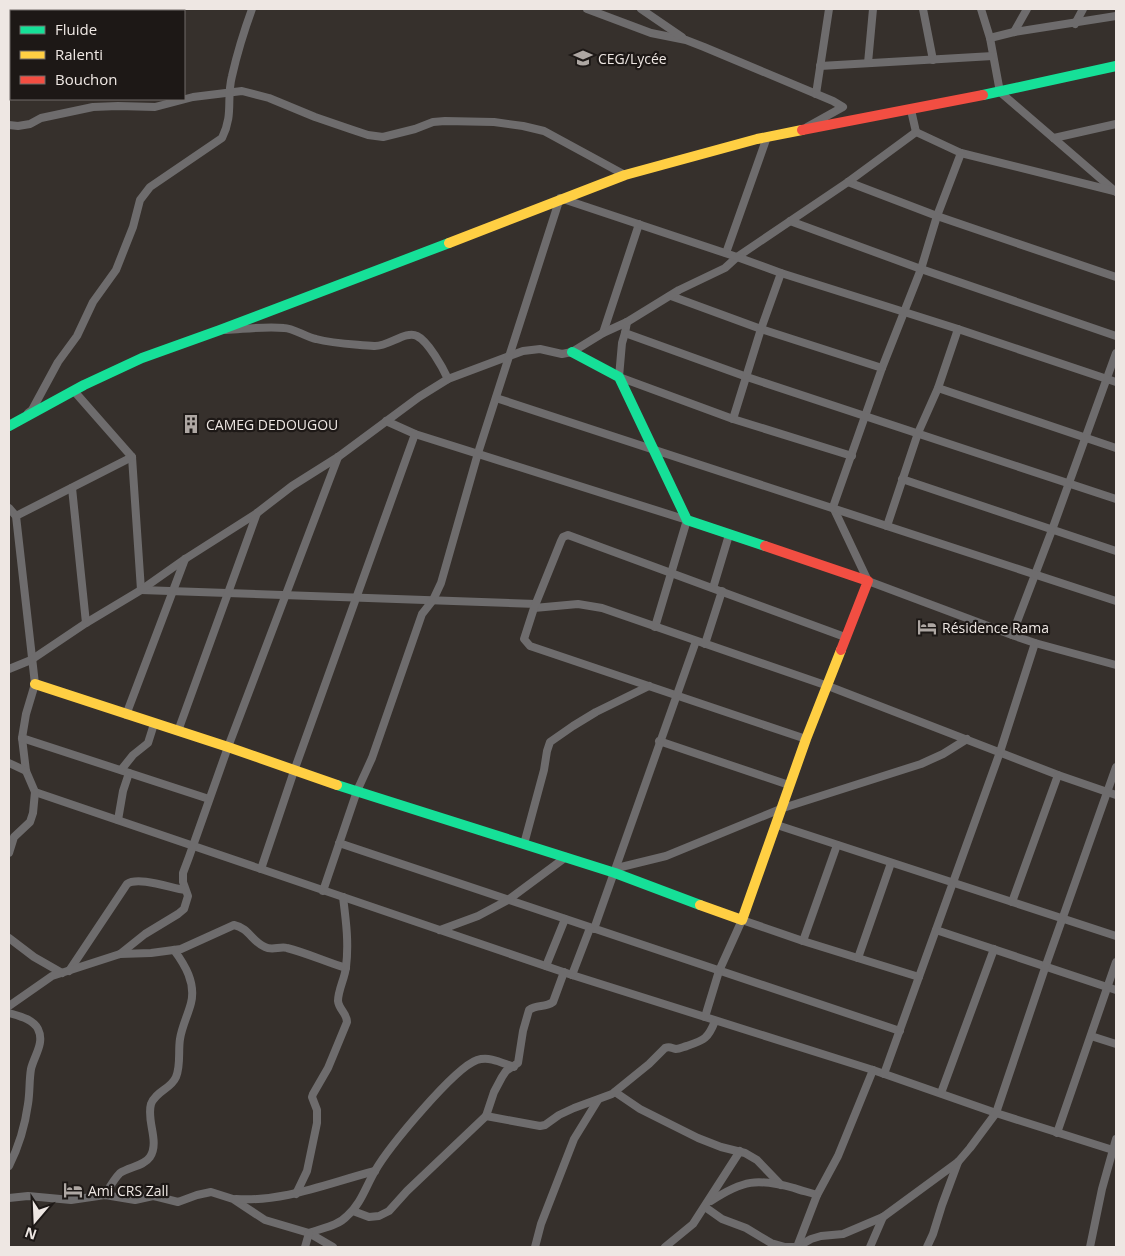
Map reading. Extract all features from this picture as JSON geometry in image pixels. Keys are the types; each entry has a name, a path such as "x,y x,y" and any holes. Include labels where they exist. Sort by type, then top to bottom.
{"street":[{"path":"9,425 32,410 58,362 77,336 102,286 116,270 144,193 222,138 228,126 232,76 252,9"},
{"path":"587,9 651,33 686,40 833,101 843,108 801,131"},
{"path":"641,9 686,40"},
{"path":"816,94 830,9"},
{"path":"868,63 873,9"},
{"path":"923,9 933,60"},
{"path":"981,9 990,38 1000,92 1116,192"},
{"path":"1014,32 1027,9"},
{"path":"1075,24 1083,9"},
{"path":"990,38 1014,32 1075,24 1116,16"},
{"path":"820,66 993,56"},
{"path":"9,425 44,405 161,350 220,330 625,174 767,137 1000,92 1116,66"},
{"path":"185,100 242,91 259,94 315,117 368,135 383,137 433,122 445,121 494,122 522,126 544,131 625,174"},
{"path":"9,125 30,124 41,118 93,107 155,107 184,100"},
{"path":"911,110 916,132"},
{"path":"1054,138 1116,124"},
{"path":"916,132 961,153 1116,192"},
{"path":"9,669 31,660 86,623 142,590 185,559 256,513 292,486 338,457 419,397 448,379 510,355 535,349 562,354 572,352 603,333 628,322 679,290 726,268 737,257 848,182 916,132"},
{"path":"726,253 767,137"},
{"path":"705,1017 719,971 742,920 806,739 868,581 833,507 882,368 921,269 937,216 961,153"},
{"path":"848,182 937,216 1116,277"},
{"path":"560,198 781,273 958,329 1116,382"},
{"path":"323,890 357,790 372,758 422,614 433,600 441,583 478,453 560,198"},
{"path":"790,221 921,269 1116,336"},
{"path":"603,333 639,224"},
{"path":"733,419 761,329 781,273"},
{"path":"671,296 761,329 882,368"},
{"path":"628,322 622,343 619,377 688,520 655,627"},
{"path":"220,330 286,328 317,339 377,346 410,334 416,334 434,354 448,379"},
{"path":"887,526 918,432 938,388 958,329"},
{"path":"625,333 747,377 918,432 1116,500"},
{"path":"572,352 619,377 733,419 852,456"},
{"path":"1012,635 1116,353"},
{"path":"938,388 1116,448"},
{"path":"74,391 132,457 142,590"},
{"path":"496,398 1116,601"},
{"path":"386,422 415,434 688,520 868,581 1035,643 1116,665"},
{"path":"261,869 294,771 415,434"},
{"path":"16,516 132,457"},
{"path":"120,954 145,934 182,911 188,899 183,882 193,846 338,457"},
{"path":"902,479 1116,551"},
{"path":"72,488 86,623"},
{"path":"9,508 16,516 35,684 26,714 22,738 26,771 36,792 30,822 14,837 9,853"},
{"path":"178,731 256,513"},
{"path":"806,739 527,644 524,639 535,606 561,541 563,537 568,535 845,637"},
{"path":"713,588 729,535"},
{"path":"126,716 185,559"},
{"path":"142,590 433,600 535,606 578,604 596,606 828,686 1058,775 1116,795"},
{"path":"705,644 722,592"},
{"path":"353,1211 369,1217 389,1211 407,1191 486,1116 494,1092 502,1077 506,1071 514,1068 518,1063 523,1031 529,1010 535,1006 544,1006 553,1002 592,928 616,870 696,641"},
{"path":"884,1074 1000,752 1035,643"},
{"path":"35,684 294,771 566,857 616,870 742,920 920,977"},
{"path":"524,844 550,742 596,712 649,686"},
{"path":"118,820 125,771 134,754 148,743 154,724"},
{"path":"22,738 209,799"},
{"path":"616,870 666,856 783,808 921,764 967,740"},
{"path":"660,741 789,785"},
{"path":"9,763 26,771"},
{"path":"873,1070 838,1156 817,1195 797,1247 821,1236 843,1234 883,1216 958,1162 996,1114 1116,767"},
{"path":"1012,902 1058,775"},
{"path":"36,792 546,966 873,1070 996,1114 1114,1150"},
{"path":"777,825 1116,936"},
{"path":"339,844 900,1031"},
{"path":"803,941 837,845"},
{"path":"440,930 478,916 508,900 566,857"},
{"path":"858,958 890,862"},
{"path":"65,972 131,881 148,882 185,890"},
{"path":"296,1194 306,1171 317,1123 317,1110 312,1097 328,1068 347,1022 347,1018 338,1001 346,968 347,931 343,897"},
{"path":"546,966 565,919"},
{"path":"9,1006 52,976 120,954 174,950 202,941 234,925 246,929 260,945 266,948 286,948 346,968"},
{"path":"936,930 1046,965 1116,990"},
{"path":"9,938 34,957 65,972"},
{"path":"941,1093 994,948"},
{"path":"105,1195 116,1177 151,1156 153,1145 150,1118 151,1104 161,1090 170,1085 177,1076 180,1039 184,1020 193,995 188,972 174,950"},
{"path":"1057,1133 1116,962"},
{"path":"9,1013 26,1019 35,1025 39,1031 40,1044 31,1070 26,1121 17,1150 9,1166"},
{"path":"486,1116 540,1126 545,1125 574,1108 615,1092 649,1064 664,1048 668,1046 679,1049 698,1043 712,1031 715,1021"},
{"path":"1091,1036 1116,1044"},
{"path":"309,1233 342,1221 353,1211 375,1171 414,1120 442,1089 468,1065 477,1060 491,1059 514,1068"},
{"path":"615,1092 640,1109 698,1138 721,1147 745,1153 756,1160 781,1184"},
{"path":"535,1247 541,1224 574,1138 598,1100"},
{"path":"1090,1247 1116,1139"},
{"path":"666,1247 693,1224 740,1151"},
{"path":"927,1247 958,1162"},
{"path":"233,1199 275,1198 296,1194 375,1171"},
{"path":"706,1206 729,1189 751,1182 781,1184 817,1195"},
{"path":"9,1198 28,1196 72,1200 105,1195 135,1200 158,1196 178,1202 210,1192 233,1199 265,1220 309,1233 333,1247"},
{"path":"706,1206 722,1219 740,1226 771,1244 797,1247"},
{"path":"870,1247 883,1216"},
{"path":"305,1247 309,1233"}],"traffic: fast":[{"path":"983,95 1116,66"},
{"path":"9,426 84,385 142,358 449,243"},
{"path":"572,352 619,377 687,520 765,546"},
{"path":"337,785 615,873 700,905"}],"traffic: slow":[{"path":"449,243 625,175 757,139 802,130"},
{"path":"700,905 742,920 806,739 841,650"},
{"path":"35,684 337,785"}],"traffic: jam":[{"path":"802,130 983,95"},
{"path":"765,546 868,581 841,650"}],"place":[{"name":"CEG/Lycée","path":"583,58"},
{"name":"CAMEG DEDOUGOU","path":"191,424"},
{"name":"Résidence Rama","path":"927,627"},
{"name":"Ami CRS Zall","path":"73,1190"}]}
